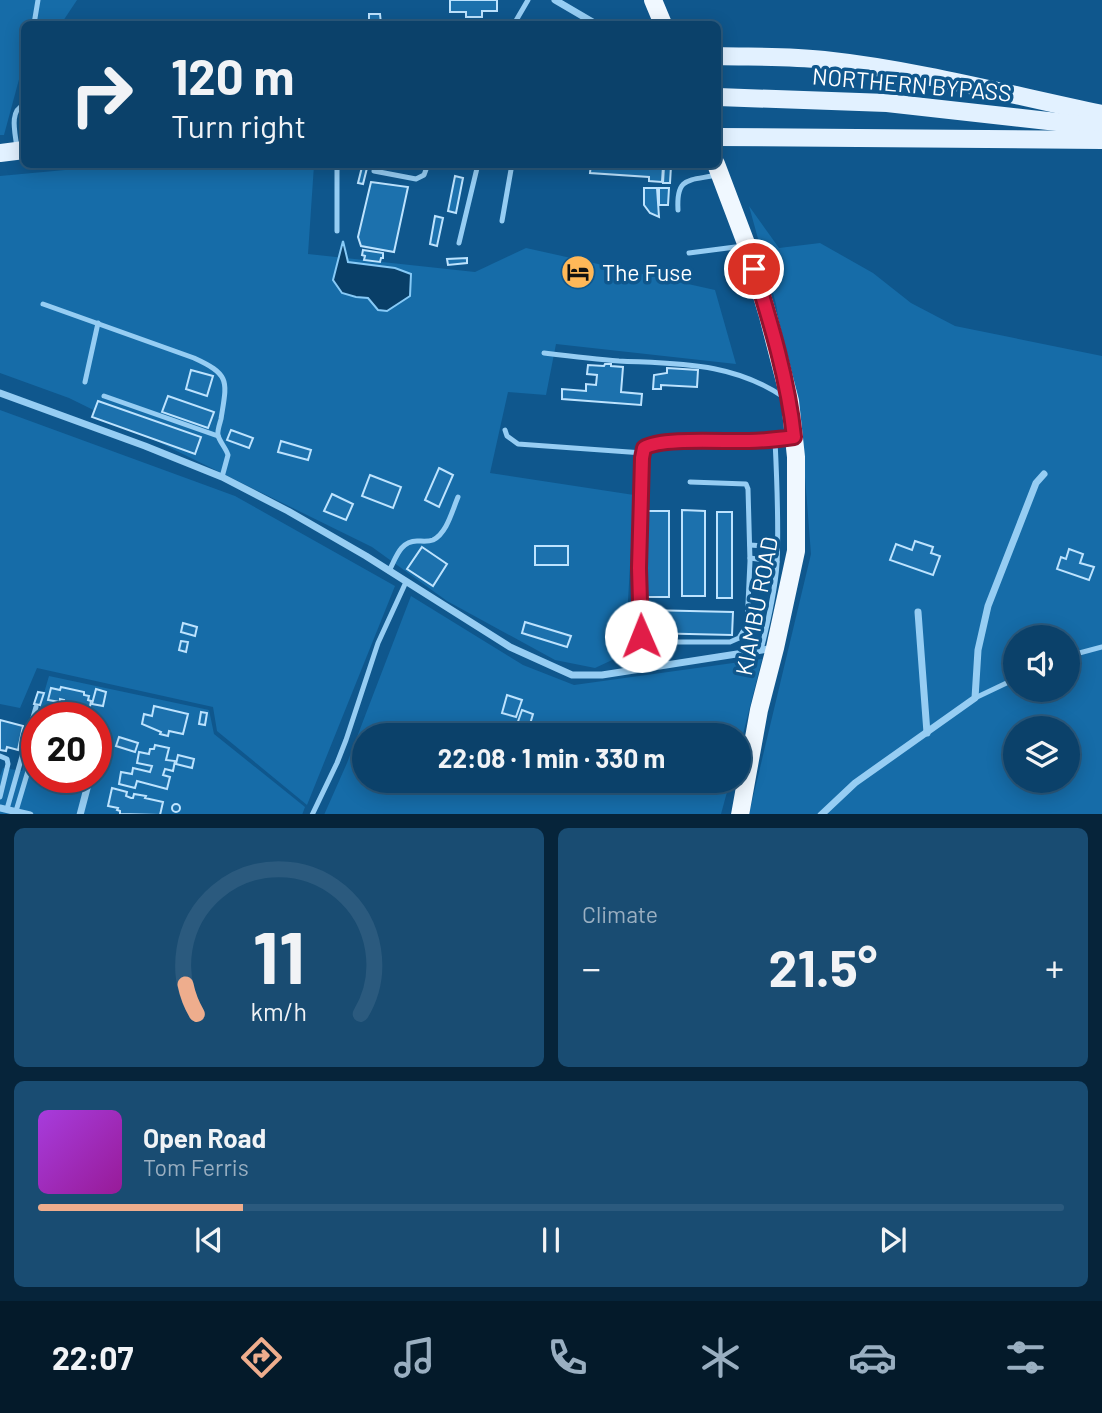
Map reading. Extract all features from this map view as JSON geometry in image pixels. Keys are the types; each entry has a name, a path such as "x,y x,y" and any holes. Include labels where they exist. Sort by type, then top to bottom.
{"highway":[{"path":"653,0 662,21"},
{"name":"KIAMBU ROAD","path":"718,169 747,246 768,316 790,401 796,457 796,551 768,649 740,814"}],"main road":[{"path":"721,56 803,58 891,69 1102,114"},
{"name":"NORTHERN BYPASS","path":"721,97 887,103 1102,127"},
{"path":"721,137 1102,140"}],"street":[{"path":"555,0 591,21"},
{"path":"0,393 222,477 288,511 510,647 572,675 602,675 768,649"},
{"path":"821,814 855,783 975,698 978,650 988,606 1037,483 1044,474"},
{"path":"918,612 926,733"},
{"path":"80,814 86,793"},
{"path":"3,808 30,814"}],"lane":[{"path":"34,21 38,0"},
{"path":"516,21 528,0"},
{"path":"14,151 15,111 21,107"},
{"path":"337,168 337,231"},
{"path":"374,171 416,179 424,175 427,168"},
{"path":"459,243 477,168"},
{"path":"502,221 511,168"},
{"path":"678,210 679,188 684,182 718,169"},
{"path":"689,253 747,246"},
{"path":"43,304 194,358 222,375 226,383 218,436 228,454 222,477"},
{"path":"85,382 98,323"},
{"path":"544,354 723,369 746,377 790,401"},
{"path":"104,396 218,436"},
{"path":"505,430 507,436 518,444 643,453"},
{"path":"690,482 746,484 748,489 750,558 747,625 739,638 730,642 646,642 642,639 639,568 644,448 663,442 775,440 794,437"},
{"path":"768,649 777,562 775,440"},
{"path":"389,571 404,543 430,542 444,530 458,497"},
{"path":"750,545 777,547"},
{"path":"750,558 777,562"},
{"path":"312,814 337,763 378,643 406,582"},
{"path":"1080,653 1102,647"},
{"path":"975,698 1003,685"},
{"path":"3,808 21,753"},
{"path":"0,756 7,759 8,764 0,797"},
{"path":"16,811 21,793"}],"shaded area":[{"path":"0,0 77,0 63,21 21,21 21,72 4,135 0,135"},
{"path":"87,168 314,168 308,254 475,272 526,248 715,290 736,364 556,344 546,395 508,392 490,473 634,495 625,654 595,668 555,660 447,601 372,547 69,398 0,373 0,176"},
{"path":"749,206 779,248 820,243 873,273 911,303 955,326 1102,356 1102,814 749,814 811,554 805,477 776,304"},
{"path":"343,241 348,262 395,268 411,274 410,296 387,311 378,310 368,298 342,293 333,280"},
{"path":"0,410 235,496 395,586 307,805 217,731 213,707 37,668 20,708 0,704"},
{"path":"411,596 523,665 574,685 762,659 746,723 362,723"},
{"path":"49,676 209,710 214,734 305,807 302,814 0,814 0,776 3,768 21,771 21,793 112,793 112,702 41,702"},
{"path":"352,750 352,793 727,793 721,814 324,814"}],"building":[{"path":"450,0 497,0 497,11 482,11 482,17 466,17 466,12 450,12"},
{"path":"369,14 380,14 381,21 369,21"},
{"path":"362,168 367,168 363,184 358,183"},
{"path":"591,168 663,168 662,182 649,181 649,177 590,173"},
{"path":"664,168 671,168 670,183 663,183"},
{"path":"455,176 463,178 456,213 448,211"},
{"path":"371,182 408,187 394,252 361,246 358,237"},
{"path":"644,188 657,188 659,217 650,213 644,205"},
{"path":"659,188 669,188 668,205 659,205"},
{"path":"435,216 443,218 437,246 430,244"},
{"path":"363,250 383,253 383,258 380,262 364,260"},
{"path":"467,258 467,263 448,265 447,259"},
{"path":"588,365 623,367 621,392 642,394 641,405 562,399 562,389 586,391 586,384 596,385 597,375 587,374"},
{"path":"667,368 698,370 697,387 661,385 661,389 653,389 654,375 667,373"},
{"path":"191,370 213,376 207,396 186,389"},
{"path":"168,396 214,412 208,428 162,412"},
{"path":"98,401 201,437 195,454 92,417"},
{"path":"231,430 253,438 249,448 227,440"},
{"path":"281,441 311,450 308,460 278,452"},
{"path":"439,468 453,475 439,507 425,500"},
{"path":"370,475 401,487 393,508 362,496"},
{"path":"332,494 353,504 346,520 324,511"},
{"path":"682,510 705,511 705,596 682,596"},
{"path":"646,511 669,511 669,597 646,597"},
{"path":"717,512 732,512 732,598 717,598"},
{"path":"915,541 933,547 931,553 940,556 933,575 890,560 896,544 912,550"},
{"path":"535,546 568,546 568,565 535,565"},
{"path":"422,547 447,564 433,586 407,569"},
{"path":"1069,549 1083,554 1080,563 1094,567 1089,580 1057,569 1061,557 1066,559"},
{"path":"646,610 733,612 732,635 646,633"},
{"path":"525,622 571,636 567,647 522,633"},
{"path":"183,623 197,627 195,636 181,632"},
{"path":"181,641 188,642 186,652 179,650"},
{"path":"61,687 84,692 91,702 48,700 51,688 60,690"},
{"path":"96,689 106,692 104,702 93,702"},
{"path":"38,692 44,693 41,702 35,702"},
{"path":"507,695 522,700 516,717 502,713"},
{"path":"154,706 188,714 183,734 169,731 168,736 142,724 144,714 152,716"},
{"path":"522,710 533,714 530,723 517,723"},
{"path":"201,712 207,713 205,725 199,724"},
{"path":"0,720 21,725 18,750 7,747 6,751 0,750"},
{"path":"119,737 138,743 135,752 116,746"},
{"path":"155,745 169,748 166,760 175,761 173,771 165,769 163,775 170,777 167,789 137,781 135,788 119,784 121,772 132,774 133,768 150,772 152,766 137,763 139,752 149,754"},
{"path":"178,755 194,759 192,768 176,764"},
{"path":"112,788 127,792 126,796 131,798 134,794 163,802 160,814 120,814 118,808 108,806"},
{"path":"176,804 180,808 176,812 172,808"}],"place":[{"name":"The Fuse","path":"578,272"}],"route":[{"path":"641,636 639,568 644,448 663,442 752,441 794,437 790,401 754,269"}]}
